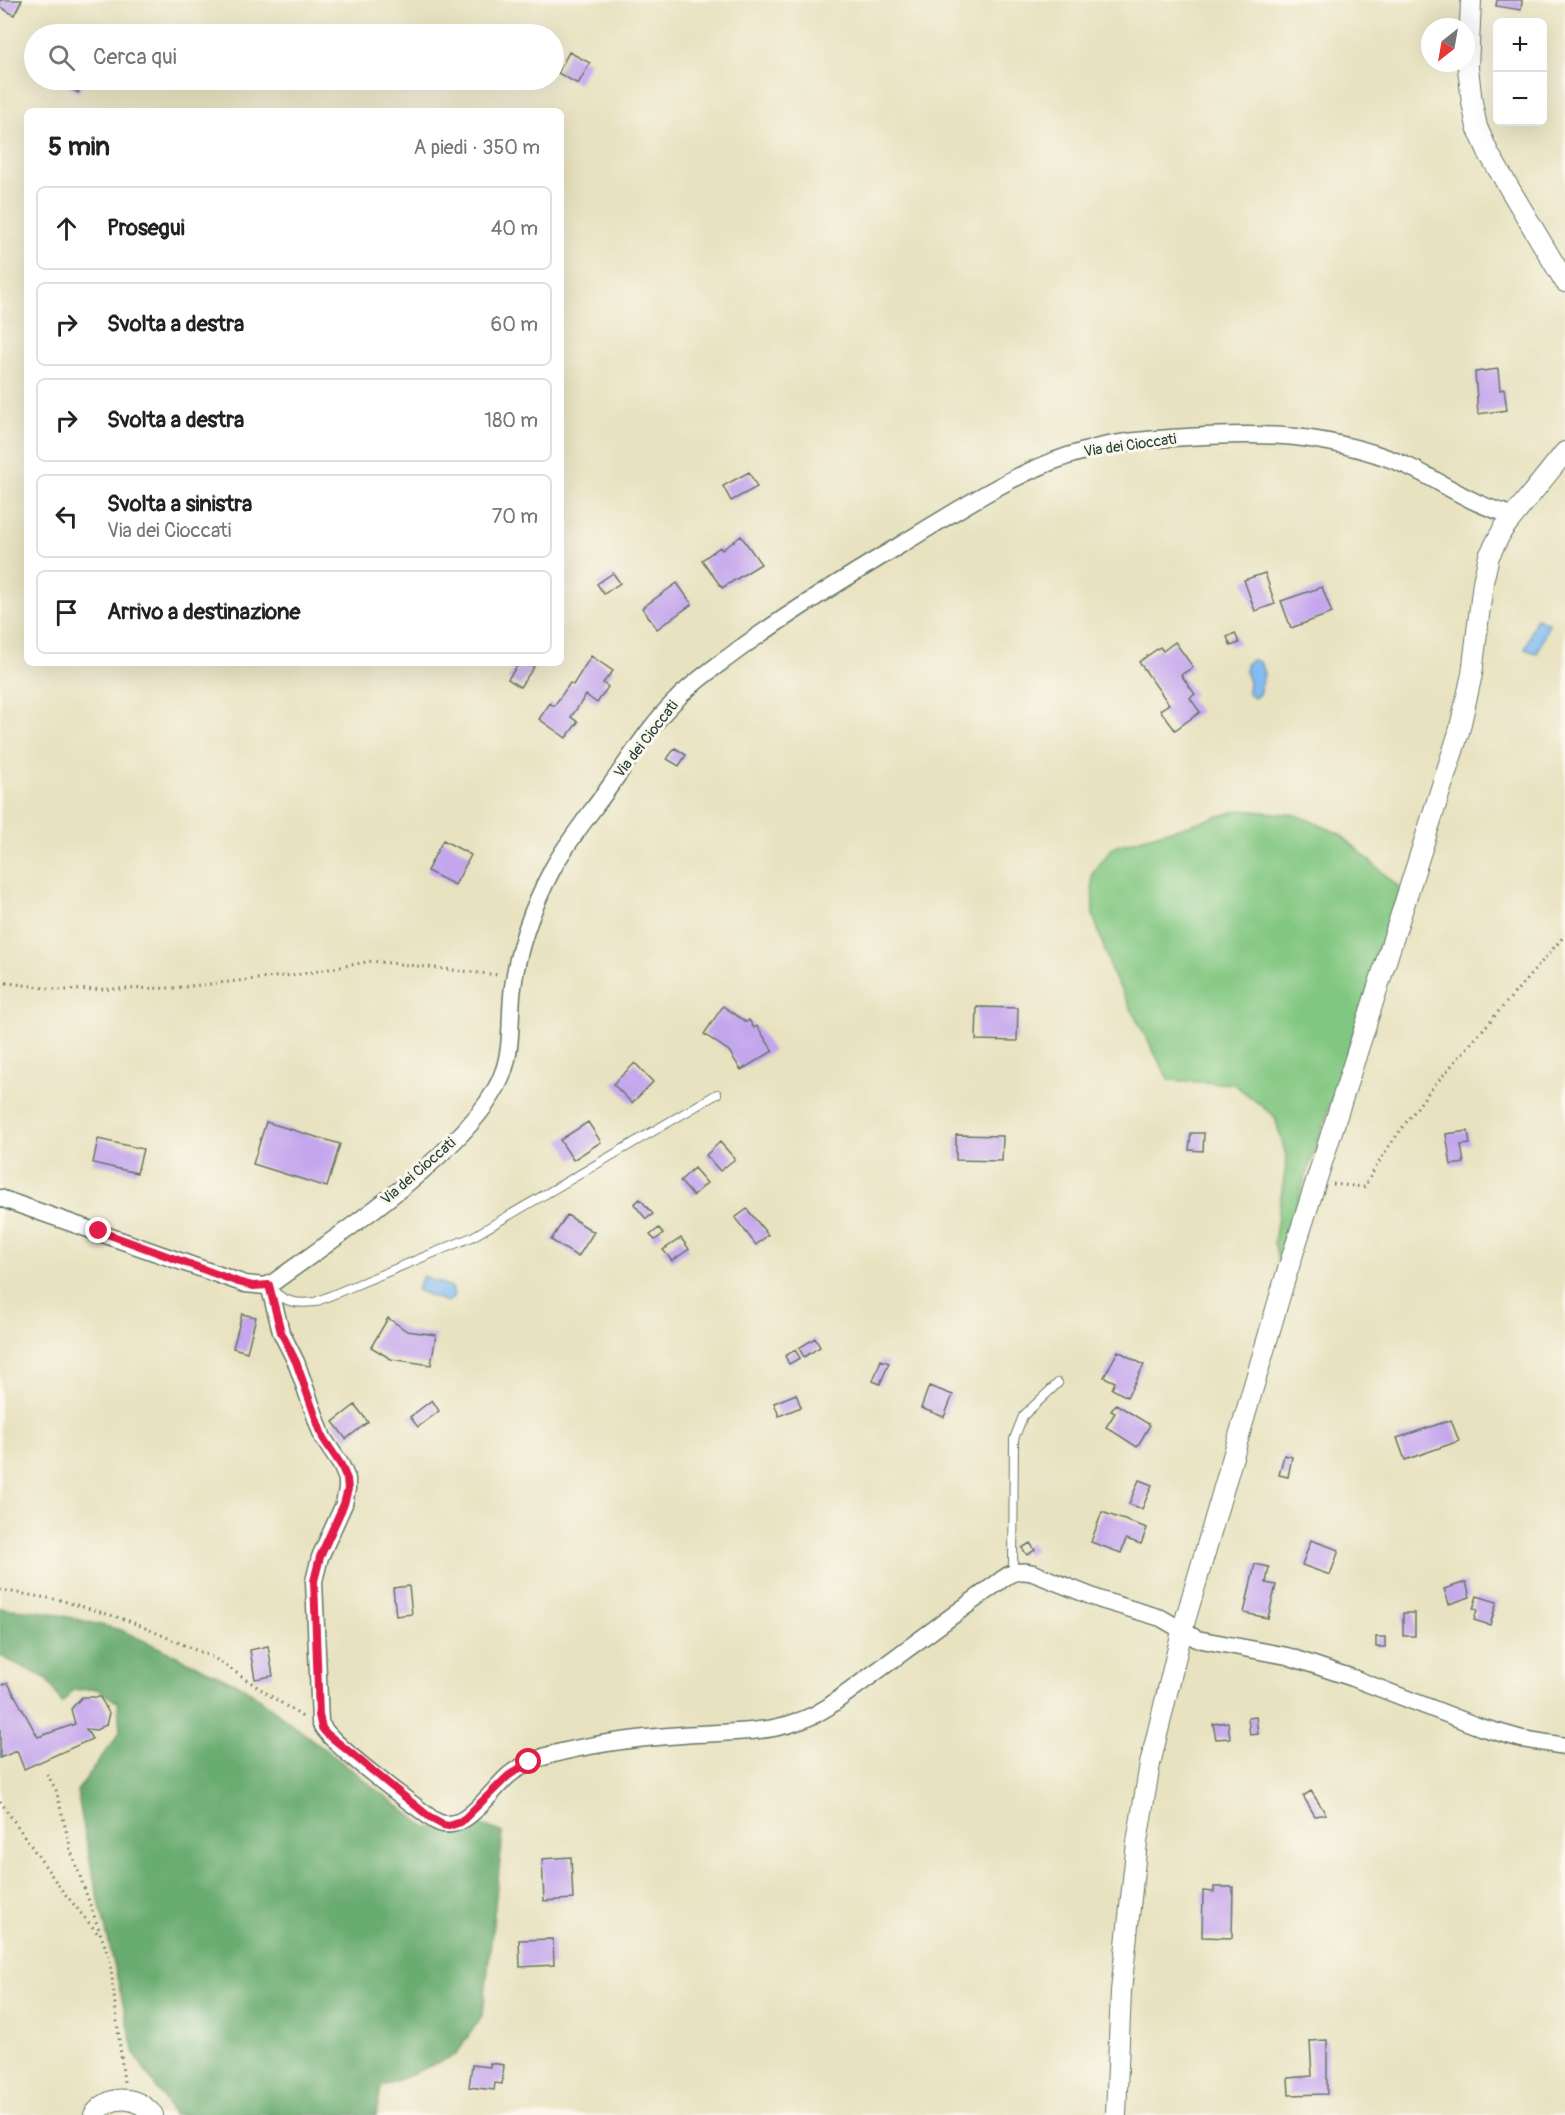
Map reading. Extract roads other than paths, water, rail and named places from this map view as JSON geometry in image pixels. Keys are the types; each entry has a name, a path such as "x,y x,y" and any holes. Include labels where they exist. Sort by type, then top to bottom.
{"street":[{"path":"1471,0 1468,68 1477,127 1489,154 1565,282"},
{"name":"Via dei Cioccati","path":"269,1285 409,1181 453,1142 484,1109 496,1089 507,1061 515,976 535,907 557,861 652,727 679,697 764,631 812,598 987,493 1026,473 1092,448 1131,442 1216,435 1282,436 1329,442 1383,457 1423,474 1481,506 1514,515"},
{"path":"1116,2115 1121,1991 1137,1842 1147,1780 1182,1631 1284,1282 1465,710 1486,565 1497,538 1565,452"},
{"path":"0,1198 238,1282 253,1286 269,1285 281,1332 296,1362 323,1438 341,1465 347,1479 348,1489 344,1504 320,1557 314,1581 319,1715 322,1728 432,1819 443,1825 455,1825 465,1819 514,1771 546,1756 660,1737 768,1730 796,1724 812,1717 1013,1572 1022,1571 1033,1573 1101,1600 1161,1618 1197,1639 1287,1656 1353,1678 1480,1727 1522,1739 1565,1746"},
{"path":"94,2115 110,2100 126,2099 141,2104 153,2115"}],"lane":[{"path":"269,1285 277,1294 289,1301 315,1302 472,1237 717,1094"},
{"path":"1013,1572 1014,1439 1023,1416 1058,1383"}],"water":[{"path":"1536,618 1549,623 1537,653 1525,649"},
{"path":"1252,660 1260,662 1264,674 1259,694 1254,698 1248,693 1249,682 1245,671 1247,663"},
{"path":"423,1276 452,1288 454,1297 447,1302 417,1290"}]}
